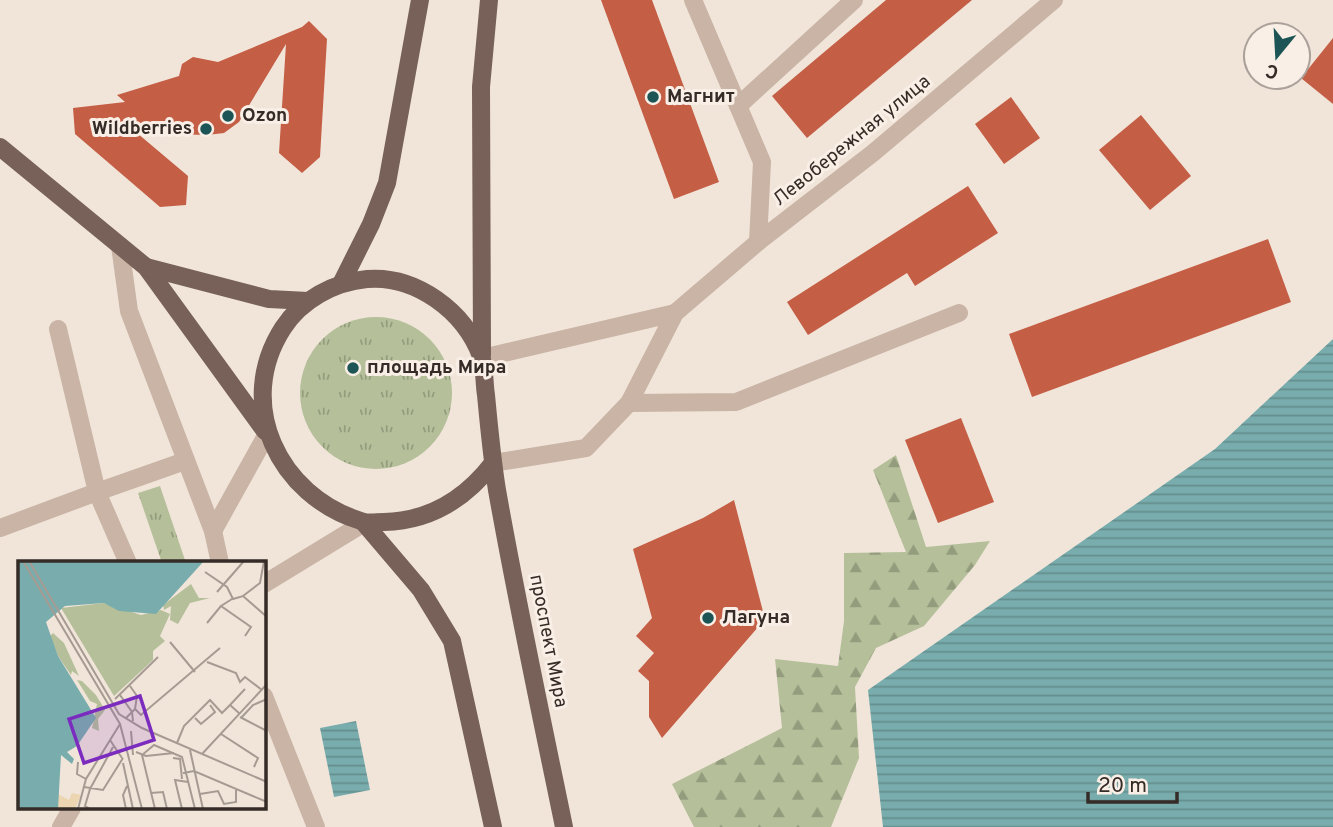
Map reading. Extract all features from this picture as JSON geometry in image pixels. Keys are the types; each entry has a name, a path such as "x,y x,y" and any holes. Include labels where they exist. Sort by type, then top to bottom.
{"main road":[{"path":"341,284 371,224 387,183 420,0"},
{"path":"364,523 395,522 441,509 479,481 493,463 482,358 481,87 489,0"},
{"path":"0,146 146,267 267,433 275,452 305,489 325,503 364,523 421,590 452,641 493,827"},
{"path":"146,267 259,297 308,301"},
{"path":"267,433 263,393 269,361 284,327 308,301 341,284 375,278 409,285 425,292 452,313 482,358"},
{"name":"проспект Мира","path":"493,463 564,827"}],"street":[{"path":"693,0 762,162 758,242"},
{"path":"738,106 854,0"},
{"name":"Левобережная улица","path":"493,463 586,448 629,403 675,313 758,242 873,153 1055,0"},
{"path":"120,246 129,311 213,531 220,561"},
{"name":"Левобережная улица","path":"482,358 675,313"},
{"path":"629,403 736,402 959,313"},
{"path":"58,329 97,492 127,561"},
{"path":"213,531 267,433"},
{"path":"0,528 185,461"},
{"path":"266,582 364,523"},
{"path":"266,701 316,827"},
{"path":"61,827 71,810"}],"green space":[{"path":"376,317 405,323 429,340 446,364 452,393 446,422 429,446 405,463 376,469 347,463 323,446 306,422 300,393 306,364 323,340 347,323"},
{"path":"896,455 926,547 990,541 975,565 924,626 876,648 855,687 859,758 831,827 694,827 672,784 782,728 775,659 838,666 844,621 844,553 906,552 873,470"},
{"path":"160,486 185,561 161,561 138,493"}],"water":[{"path":"1333,339 1333,827 883,827 868,690 1215,449"},
{"path":"356,721 370,790 334,797 320,728"}],"building":[{"path":"601,0 652,0 719,182 674,199"},
{"path":"886,0 972,0 807,138 772,96"},
{"path":"309,21 327,39 320,157 302,173 279,153 286,44 239,122 224,133 137,133 188,176 186,205 160,207 75,134 73,108 125,102 117,95 179,76 182,64 193,57 218,62 302,27"},
{"path":"1333,38 1333,104 1312,87 1312,64"},
{"path":"1011,97 1040,138 1004,164 975,124"},
{"path":"1141,115 1191,176 1150,210 1099,150"},
{"path":"968,186 998,233 915,286 907,273 808,335 787,302"},
{"path":"1268,239 1291,302 1032,397 1009,334"},
{"path":"961,418 994,502 938,523 905,440"},
{"name":"Лагуна","path":"734,500 765,619 662,738 649,717 649,681 638,671 654,653 636,636 652,618 633,549 703,518"}],"place":[{"name":"Магнит","path":"653,97"},
{"name":"Ozon","path":"228,116"},
{"name":"Wildberries","path":"206,129"},
{"name":"площадь Мира","path":"353,368"},
{"name":"Лагуна","path":"708,618"}]}
